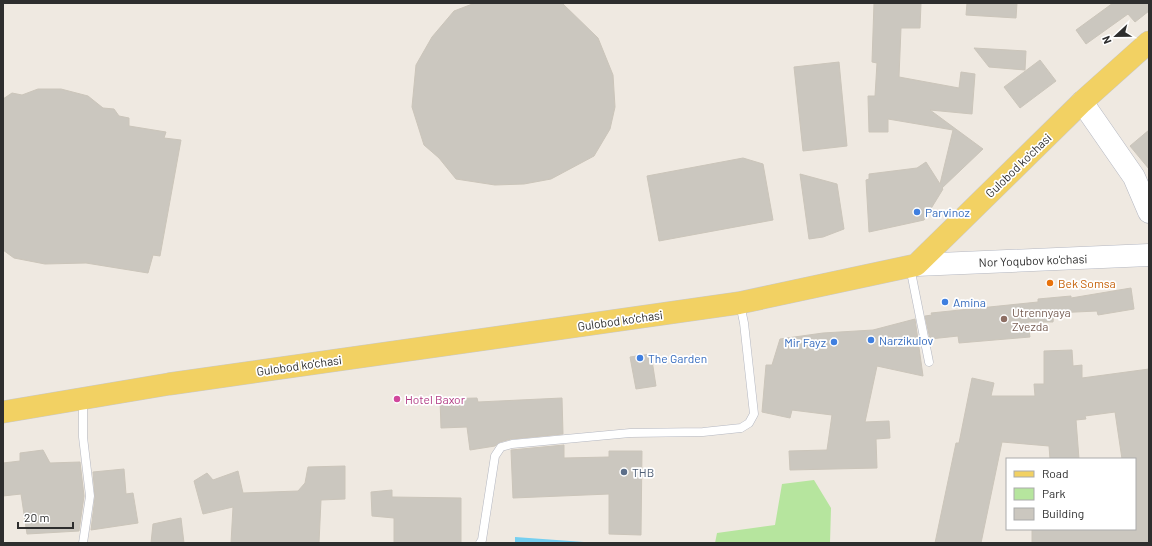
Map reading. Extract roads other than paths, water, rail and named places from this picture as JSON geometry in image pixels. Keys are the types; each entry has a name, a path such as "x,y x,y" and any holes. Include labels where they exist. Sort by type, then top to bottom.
{"main road":[{"name":"Gulobod ko'chasi","path":"3,412 373,354 739,303 913,265 1082,102 1149,42"},
{"path":"1082,102 1134,177 1149,212"},
{"name":"Nor Yoqubov ko'chasi","path":"913,265 1149,255"}],"lane":[{"path":"913,265 929,362"},
{"path":"480,543 482,540 495,456 501,447 512,444 630,433 703,432 741,428 749,423 754,414 744,323 739,303"},
{"path":"83,399 83,437 90,496 84,543"}],"water":[{"path":"515,537 584,542 584,543 515,543"}],"place":[{"name":"Parvinoz","path":"917,212"},
{"name":"Bek Somsa","path":"1050,283"},
{"name":"Amina","path":"945,302"},
{"name":"Utrennyaya Zvezda","path":"1004,319"},
{"name":"Narzikulov","path":"871,340"},
{"name":"Mir Fayz","path":"834,342"},
{"name":"The Garden","path":"640,358"},
{"name":"Hotel Baxor","path":"397,399"},
{"name":"THB","path":"624,472"}]}
